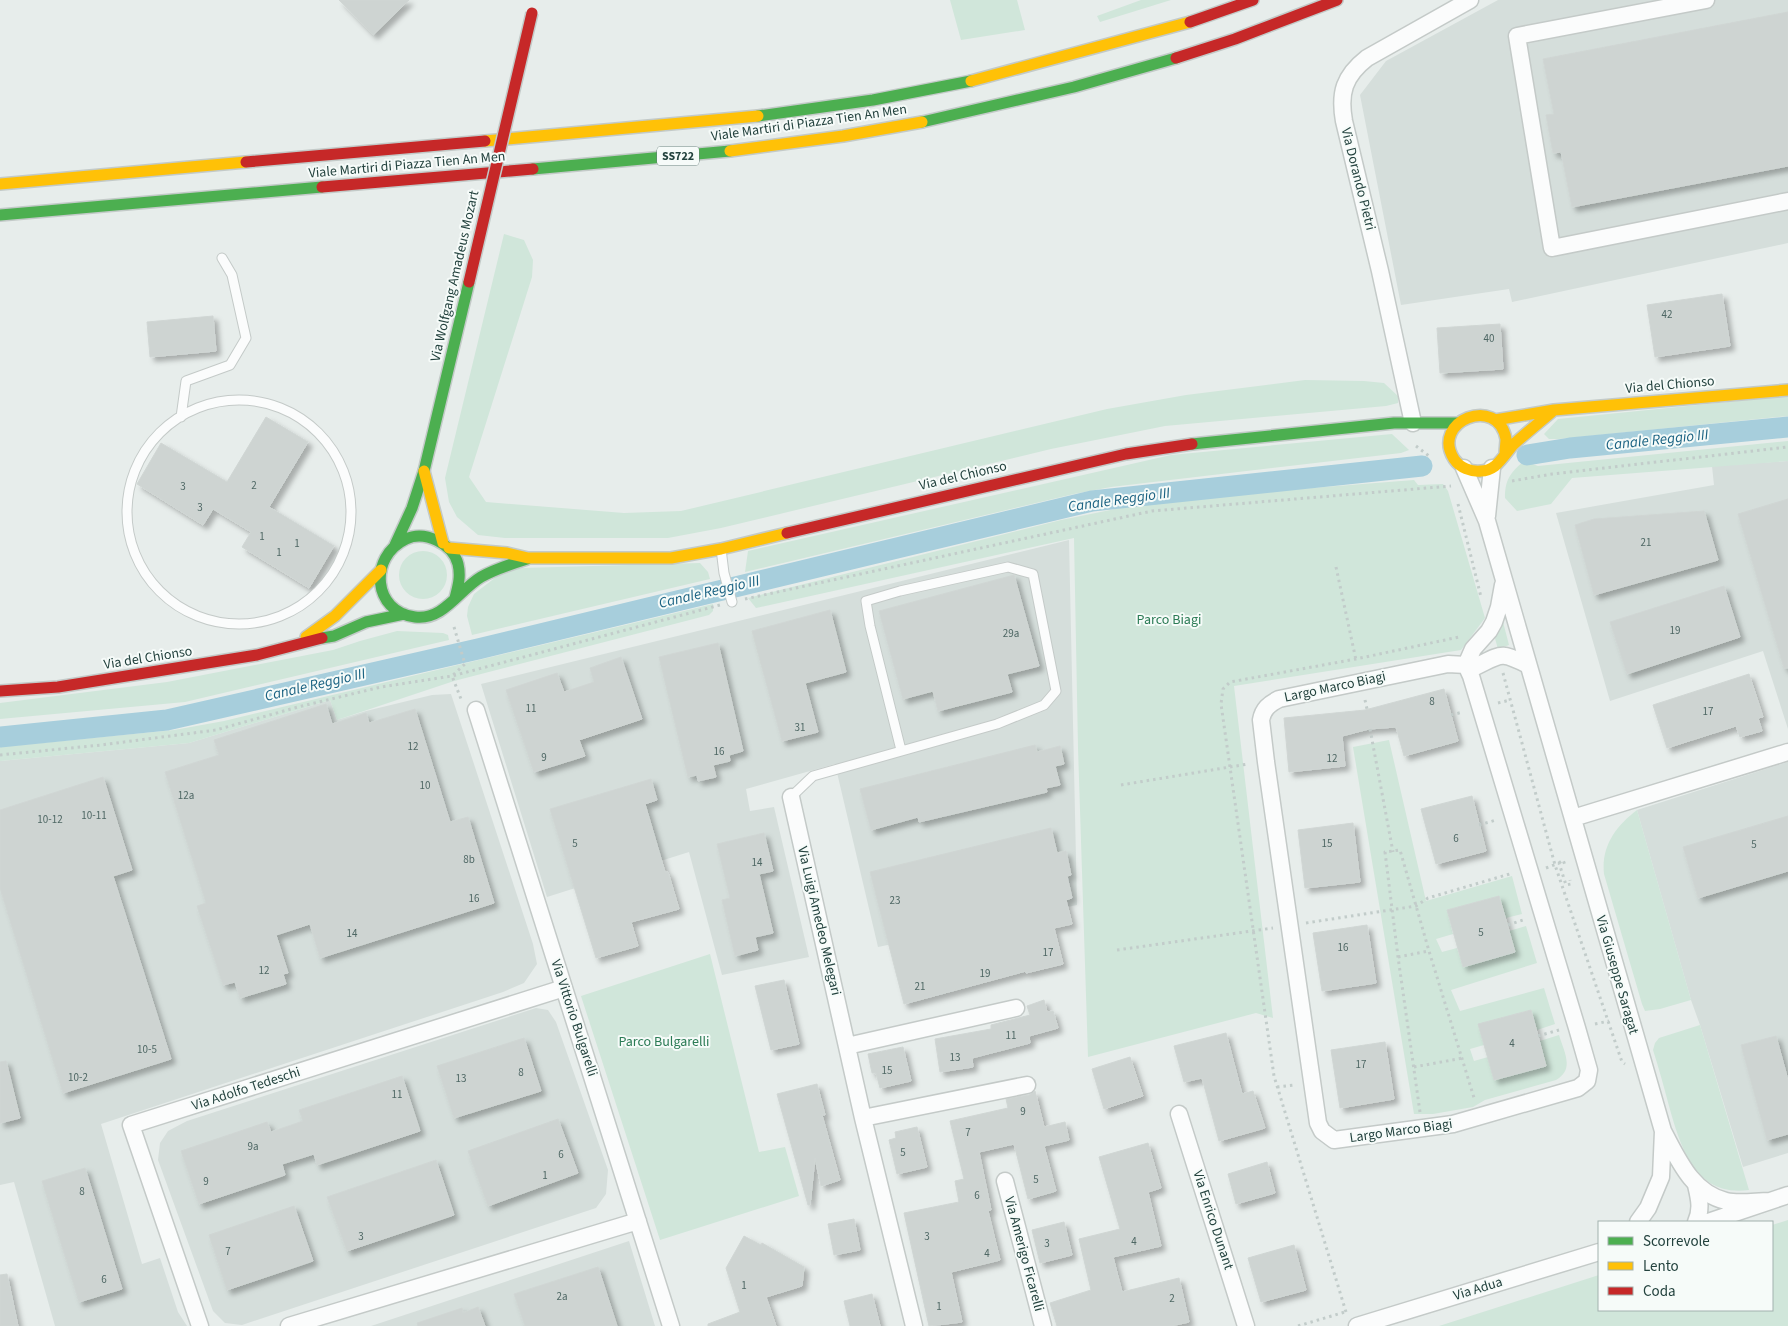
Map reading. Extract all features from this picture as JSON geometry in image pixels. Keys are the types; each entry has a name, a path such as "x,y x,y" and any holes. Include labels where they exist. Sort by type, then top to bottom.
{"main road":[{"name":"Via Wolfgang Amadeus Mozart","path":"396,544 412,508 424,472 536,0"},
{"name":"Viale Martiri di Piazza Tien An Men","path":"0,184 659,126 758,116 861,102 943,87 1024,68 1128,40 1252,0"},
{"name":"Viale Martiri di Piazza Tien An Men","path":"0,215 717,152 819,140 914,124 1098,80 1172,59 1337,0"},
{"name":"Via del Chionso","path":"299,643 335,616 381,570 387,554 396,544 414,537 434,538 446,545 507,553 528,558 670,558 721,548 1126,454 1190,444 1394,423 1458,423 1472,415 1488,416 1496,420 1554,410 1788,390"},
{"path":"1458,423 1452,431 1450,450 1453,457 1468,476 1473,472 1482,471 1497,465 1505,454 1554,410"},
{"path":"1496,420 1506,436 1505,454"},
{"path":"1410,423 1450,450"},
{"name":"Via Wolfgang Amadeus Mozart","path":"424,472 446,545"},
{"path":"446,545 456,556 460,567 461,578 455,598"},
{"name":"Via del Chionso","path":"0,691 58,687 212,663 257,655 299,643 334,636 366,622 404,614 415,617 427,617 438,614 479,577 528,558"},
{"path":"381,570 381,588 386,599 394,608 404,614"}],"street":[{"name":"Via Dorando Pietri","path":"1410,423 1380,271 1344,121 1341,102 1342,93 1353,70 1367,58 1470,0"},
{"path":"1706,0 1517,36 1552,248 1788,201"},
{"name":"Via Giuseppe Saragat","path":"1487,521 1492,468"},
{"name":"Via Giuseppe Saragat","path":"1468,476 1487,521 1663,1131 1684,1171 1696,1185 1711,1196 1728,1202 1769,1201"},
{"path":"1466,665 1473,649 1489,631 1494,622 1504,580"},
{"path":"1498,656 1510,656 1528,665"},
{"name":"Largo Marco Biagi","path":"1466,665 1531,872 1589,1070 1587,1081 1578,1088 1480,1117 1438,1127 1334,1140 1322,1131 1318,1123 1266,762 1262,714 1271,703 1279,699 1448,664 1466,665 1475,667 1498,656"},
{"name":"Via Vittorio Bulgarelli","path":"476,710 671,1326"},
{"path":"1572,818 1788,752"},
{"name":"Via Luigi Amedeo Melegari","path":"791,797 863,1118 914,1326"},
{"name":"Via Adolfo Tedeschi","path":"200,1326 131,1126 564,988"},
{"path":"847,1046 1016,1008"},
{"path":"863,1118 1027,1085"},
{"name":"Via Enrico Dunant","path":"1180,1114 1246,1326"},
{"name":"Via Giuseppe Saragat","path":"1650,1215 1661,1177 1663,1131"},
{"name":"Via Amerigo Ficarelli","path":"1005,1181 1043,1326"},
{"name":"Via Giuseppe Saragat","path":"1696,1185 1700,1201 1696,1221"},
{"path":"1711,1221 1788,1196"},
{"path":"289,1326 638,1221"},
{"name":"Via Adua","path":"1353,1322 1598,1252"}],"lane":[{"path":"181,417 196,408 231,399 267,402 301,417 328,442 345,473 352,509 346,545 330,578 304,604 272,620 235,624 200,617 168,599 144,572 131,544 126,514 130,482 144,452 165,427 181,417 186,382 230,365 246,338 232,274 222,258"},
{"path":"721,548 724,573 732,602"},
{"path":"791,797 813,776 997,724 1044,705 1056,690 1033,574 1008,567 866,601 870,626 901,750"}],"path":[{"path":"1415,445 1436,462"},
{"path":"1490,484 1552,474 1788,447"},
{"path":"1452,480 1454,486 1468,476"},
{"path":"1458,503 1482,603"},
{"path":"1336,567 1367,709"},
{"path":"458,641 465,664 452,676 460,698 476,710"},
{"path":"1498,656 1555,865 1622,1062 1647,1075"},
{"path":"1356,702 1374,698"},
{"path":"1464,704 1466,711"},
{"path":"1370,729 1393,852"},
{"path":"1121,785 1266,762"},
{"path":"1494,811 1500,829"},
{"path":"1479,825 1497,820"},
{"path":"1421,1120 1385,852 1400,850 1480,1117"},
{"path":"1118,950 1416,906 1428,898 1514,873 1531,872 1555,865 1563,860 1566,868"},
{"path":"1559,863 1566,885 1571,884 1568,876"},
{"path":"1511,864 1516,882"},
{"path":"1508,925 1527,919 1524,910"},
{"path":"1398,957 1429,952"},
{"path":"1561,1029 1564,1037"},
{"path":"1414,1067 1463,1058"},
{"path":"1294,1142 1353,1322"}],"shaded area":[{"path":"1498,0 1788,0 1788,243 1512,302 1509,289 1401,305 1360,95 1386,61"},
{"path":"1788,461 1788,729 1763,651 1610,701 1556,513 1714,485 1712,466"},
{"path":"1069,540 1077,905 878,947 835,764 746,789 750,811 774,807 809,957 722,975 689,852 547,897 481,684"},
{"path":"451,694 533,944 537,964 524,983 503,992 101,1124 142,1264 160,1258 178,1312 187,1326 55,1326 14,1182 0,1185 0,761 189,743 330,700 337,720 432,695"},
{"path":"1788,762 1788,1153 1743,1167 1691,1000 1637,810"},
{"path":"536,1008 548,1010 556,1022 608,1170 606,1194 596,1208 242,1325 225,1323 213,1311 158,1160 160,1143 168,1131 187,1121"},
{"path":"629,1241 655,1326 371,1326"}],"green space":[{"path":"950,0 1017,0 1025,30 961,40"},
{"path":"1141,0 1171,0 1100,22 1097,16"},
{"path":"504,234 524,240 533,260 532,277 469,477 486,502 624,513 681,511 1107,409 1186,395 1305,380 1384,383 1398,396 1398,403 1386,406 1165,426 1051,449 721,528 668,538 505,538 478,535 457,517 449,502 445,478"},
{"path":"1788,396 1788,416 1559,439 1549,439 1544,434 1558,419"},
{"path":"1392,434 1409,450 1401,453 1111,487 1074,494 745,572 748,551 1171,455"},
{"path":"1788,441 1788,461 1572,478 1551,504 1517,511 1505,498 1509,477 1524,461 1538,466"},
{"name":"Parco Biagi","path":"1414,480 1418,485 1443,484 1448,491 1485,618 1461,650 1234,686 1273,1018 1256,1013 1088,1057 1078,748 1074,538 756,608 748,598 1061,520 1140,504 1221,495"},
{"path":"423,551 432,553 440,558 445,566 447,575 445,584 440,592 432,597 423,599 414,597 406,592 401,584 399,575 401,566 406,558 414,553"},
{"path":"700,563 708,572 710,579 472,635 467,616 468,607 474,594 500,574 522,568"},
{"path":"713,604 713,611 709,615 454,681 337,720 330,700 189,743 0,761 0,747 174,730 224,721"},
{"path":"1502,618 1509,645 1498,649 1494,635"},
{"path":"397,631 443,633 448,635 449,640 185,702 0,719 0,703 167,682 333,650"},
{"path":"1389,740 1426,901 1512,876 1522,914 1506,918 1499,896 1447,910 1453,934 1436,939 1442,952 1457,948 1463,966 1515,952 1509,931 1526,926 1537,963 1451,990 1460,1011 1544,988 1555,1024 1537,1030 1531,1010 1479,1024 1484,1045 1470,1049 1474,1061 1488,1057 1494,1080 1546,1066 1540,1041 1559,1035 1567,1065 1562,1076 1556,1080 1485,1100 1473,1107 1433,1114 1414,1114 1353,747"},
{"path":"1637,810 1691,1000 1660,1009 1645,1011 1604,874 1605,854 1612,838 1629,816"},
{"name":"Parco Bulgarelli","path":"710,954 759,1152 785,1147 799,1196 660,1240 581,996"},
{"path":"1700,1025 1749,1190 1731,1190 1715,1186 1703,1178 1685,1153 1674,1122 1653,1050 1659,1038"},
{"path":"1788,1220 1788,1326 1439,1326 1598,1275 1598,1311 1773,1311 1773,1225"}],"building":[{"path":"339,0 409,0 373,35"},
{"path":"1788,12 1788,166 1572,207 1561,152 1553,153 1546,115 1554,114 1543,59"},
{"path":"1722,294 1730,346 1655,357 1647,305"},
{"path":"213,316 216,351 150,357 147,322"},
{"path":"1500,324 1503,369 1440,373 1437,328"},
{"path":"266,417 308,442 269,507 334,546 309,588 242,547 251,532 213,509 203,525 137,484 161,443 227,482"},
{"path":"1788,499 1788,668 1784,668 1738,514"},
{"path":"1704,511 1718,560 1594,595 1575,525 1594,519"},
{"path":"1014,575 1039,666 1007,674 1012,692 938,711 933,691 903,699 879,611"},
{"path":"1724,586 1740,637 1627,674 1610,622"},
{"path":"830,610 846,672 805,683 818,732 782,741 752,631"},
{"path":"718,643 743,751 729,755 730,761 713,765 716,777 698,781 697,775 688,777 659,657"},
{"path":"621,657 642,719 579,740 585,756 534,772 506,690 557,673 564,692 594,682 590,668"},
{"path":"1749,674 1763,717 1758,718 1762,731 1740,737 1736,726 1667,748 1653,705"},
{"path":"1444,689 1458,741 1404,756 1396,727 1369,729 1342,736 1345,766 1289,772 1284,718 1365,710"},
{"path":"326,704 332,724 366,713 369,723 415,709 450,822 468,817 494,903 320,958 310,924 276,935 288,973 283,974 286,984 240,998 235,982 223,985 197,906 206,903 165,772 219,755 214,740"},
{"path":"1035,745 1037,752 1060,746 1064,764 1055,766 1060,785 1046,788 1047,792 919,822 918,817 871,830 860,789"},
{"path":"103,777 132,870 113,876 171,1059 63,1093 0,888 0,810"},
{"path":"651,779 657,800 645,804 665,872 668,872 679,909 631,922 638,946 596,958 550,809"},
{"path":"1472,796 1486,851 1436,864 1421,809"},
{"path":"1788,816 1788,871 1698,898 1683,847"},
{"path":"1353,823 1360,882 1305,888 1298,830"},
{"path":"1051,828 1057,853 1066,851 1071,875 1067,876 1072,898 1066,900 1072,924 1054,928 1063,964 1026,973 1026,971 904,1004 870,872"},
{"path":"764,833 773,871 759,874 773,933 755,937 758,950 735,956 722,900 730,898 717,844"},
{"path":"1499,896 1515,952 1463,967 1447,910"},
{"path":"1367,925 1376,983 1322,991 1313,933"},
{"path":"784,980 799,1044 771,1050 755,986"},
{"path":"1044,1000 1047,1012 1053,1011 1058,1028 1029,1036 1030,1043 972,1058 973,1067 940,1072 935,1039 991,1029 991,1025 1030,1015 1027,1006"},
{"path":"1531,1010 1546,1066 1494,1080 1478,1024"},
{"path":"1226,1033 1242,1094 1253,1091 1265,1128 1219,1141 1202,1078 1184,1082 1174,1046"},
{"path":"1776,1036 1788,1080 1788,1134 1767,1140 1741,1045"},
{"path":"524,1038 541,1091 454,1118 437,1066"},
{"path":"1385,1042 1394,1099 1340,1108 1331,1050"},
{"path":"903,1047 911,1081 880,1088 876,1073 872,1073 868,1054"},
{"path":"1130,1057 1143,1096 1104,1109 1092,1069"},
{"path":"6,1061 20,1118 0,1123 0,1062"},
{"path":"402,1076 420,1131 317,1165 314,1154 282,1164 285,1175 199,1204 181,1151 267,1122 271,1132 303,1121 299,1110"},
{"path":"817,1084 825,1115 822,1115 840,1180 821,1186 815,1158 810,1205 808,1205 777,1094"},
{"path":"1035,1091 1044,1127 1065,1122 1069,1140 1044,1146 1056,1191 1028,1199 1014,1144 979,1152 991,1210 988,1211 1000,1260 951,1272 962,1322 929,1326 904,1213 959,1202 955,1181 964,1179 950,1121 1008,1108 1006,1099 1029,1095"},
{"path":"558,1119 578,1173 488,1206 468,1151"},
{"path":"917,1127 927,1167 897,1174 889,1140 896,1138 895,1132"},
{"path":"1148,1143 1161,1188 1148,1192 1161,1246 1113,1257 1122,1292 1179,1278 1189,1322 1171,1326 1057,1326 1050,1303 1091,1290 1079,1239 1120,1229 1099,1157"},
{"path":"436,1160 454,1215 347,1251 327,1197"},
{"path":"1267,1162 1275,1193 1236,1204 1228,1174"},
{"path":"85,1168 122,1289 79,1302 42,1181"},
{"path":"294,1206 313,1261 227,1290 209,1235"},
{"path":"854,1219 860,1250 834,1255 828,1224"},
{"path":"1064,1222 1072,1255 1040,1263 1032,1230"},
{"path":"744,1236 761,1245 762,1243 804,1267 802,1286 766,1297 776,1326 708,1326 708,1324 740,1312 726,1268"},
{"path":"1294,1245 1306,1290 1261,1302 1248,1258"},
{"path":"598,1267 617,1326 525,1326 514,1294"},
{"path":"7,1274 18,1326 0,1326 0,1275"},
{"path":"872,1294 880,1326 850,1326 844,1301"},
{"path":"478,1307 485,1326 418,1326 417,1323 462,1308 463,1313"}],"waterway":[{"name":"Canale Reggio III","path":"1527,455 1570,448 1788,427"},
{"name":"Canale Reggio III","path":"0,737 167,720 478,649 1092,501 1422,466"}],"traffic: fast":[{"path":"922,122 1074,87 1176,58"},
{"path":"758,116 873,100 971,81"},
{"path":"533,169 730,151"},
{"path":"0,215 322,187"},
{"path":"395,545 412,508 424,471 469,282"},
{"path":"1192,444 1394,423 1458,423"},
{"path":"455,598 459,577 458,564 450,550 444,545 429,538 413,537 394,547 385,558 381,570 380,583 384,595 391,605 401,613 415,617 425,617 442,610 481,577 497,569 527,559"},
{"path":"322,638 334,636 366,622 404,614"}],"traffic: slow":[{"path":"971,81 1190,22"},
{"path":"485,141 758,116"},
{"path":"730,151 843,136 922,122"},
{"path":"0,184 246,162"},
{"path":"1495,420 1554,410 1788,390"},
{"path":"1505,454 1506,439 1500,425 1491,418 1480,416 1468,418 1458,424 1451,434 1449,445 1456,462 1470,470 1485,471 1495,466 1513,445 1554,410"},
{"path":"424,471 443,543"},
{"path":"449,548 507,553 528,558 671,558 721,549 787,533"},
{"path":"306,637 335,616 381,570"}],"traffic: jam":[{"path":"1190,22 1253,0"},
{"path":"1176,58 1235,39 1337,0"},
{"path":"469,282 532,13"},
{"path":"246,162 485,141"},
{"path":"322,187 533,169"},
{"path":"787,533 1126,454 1192,444"},
{"path":"0,691 58,687 257,655 322,638"}]}
